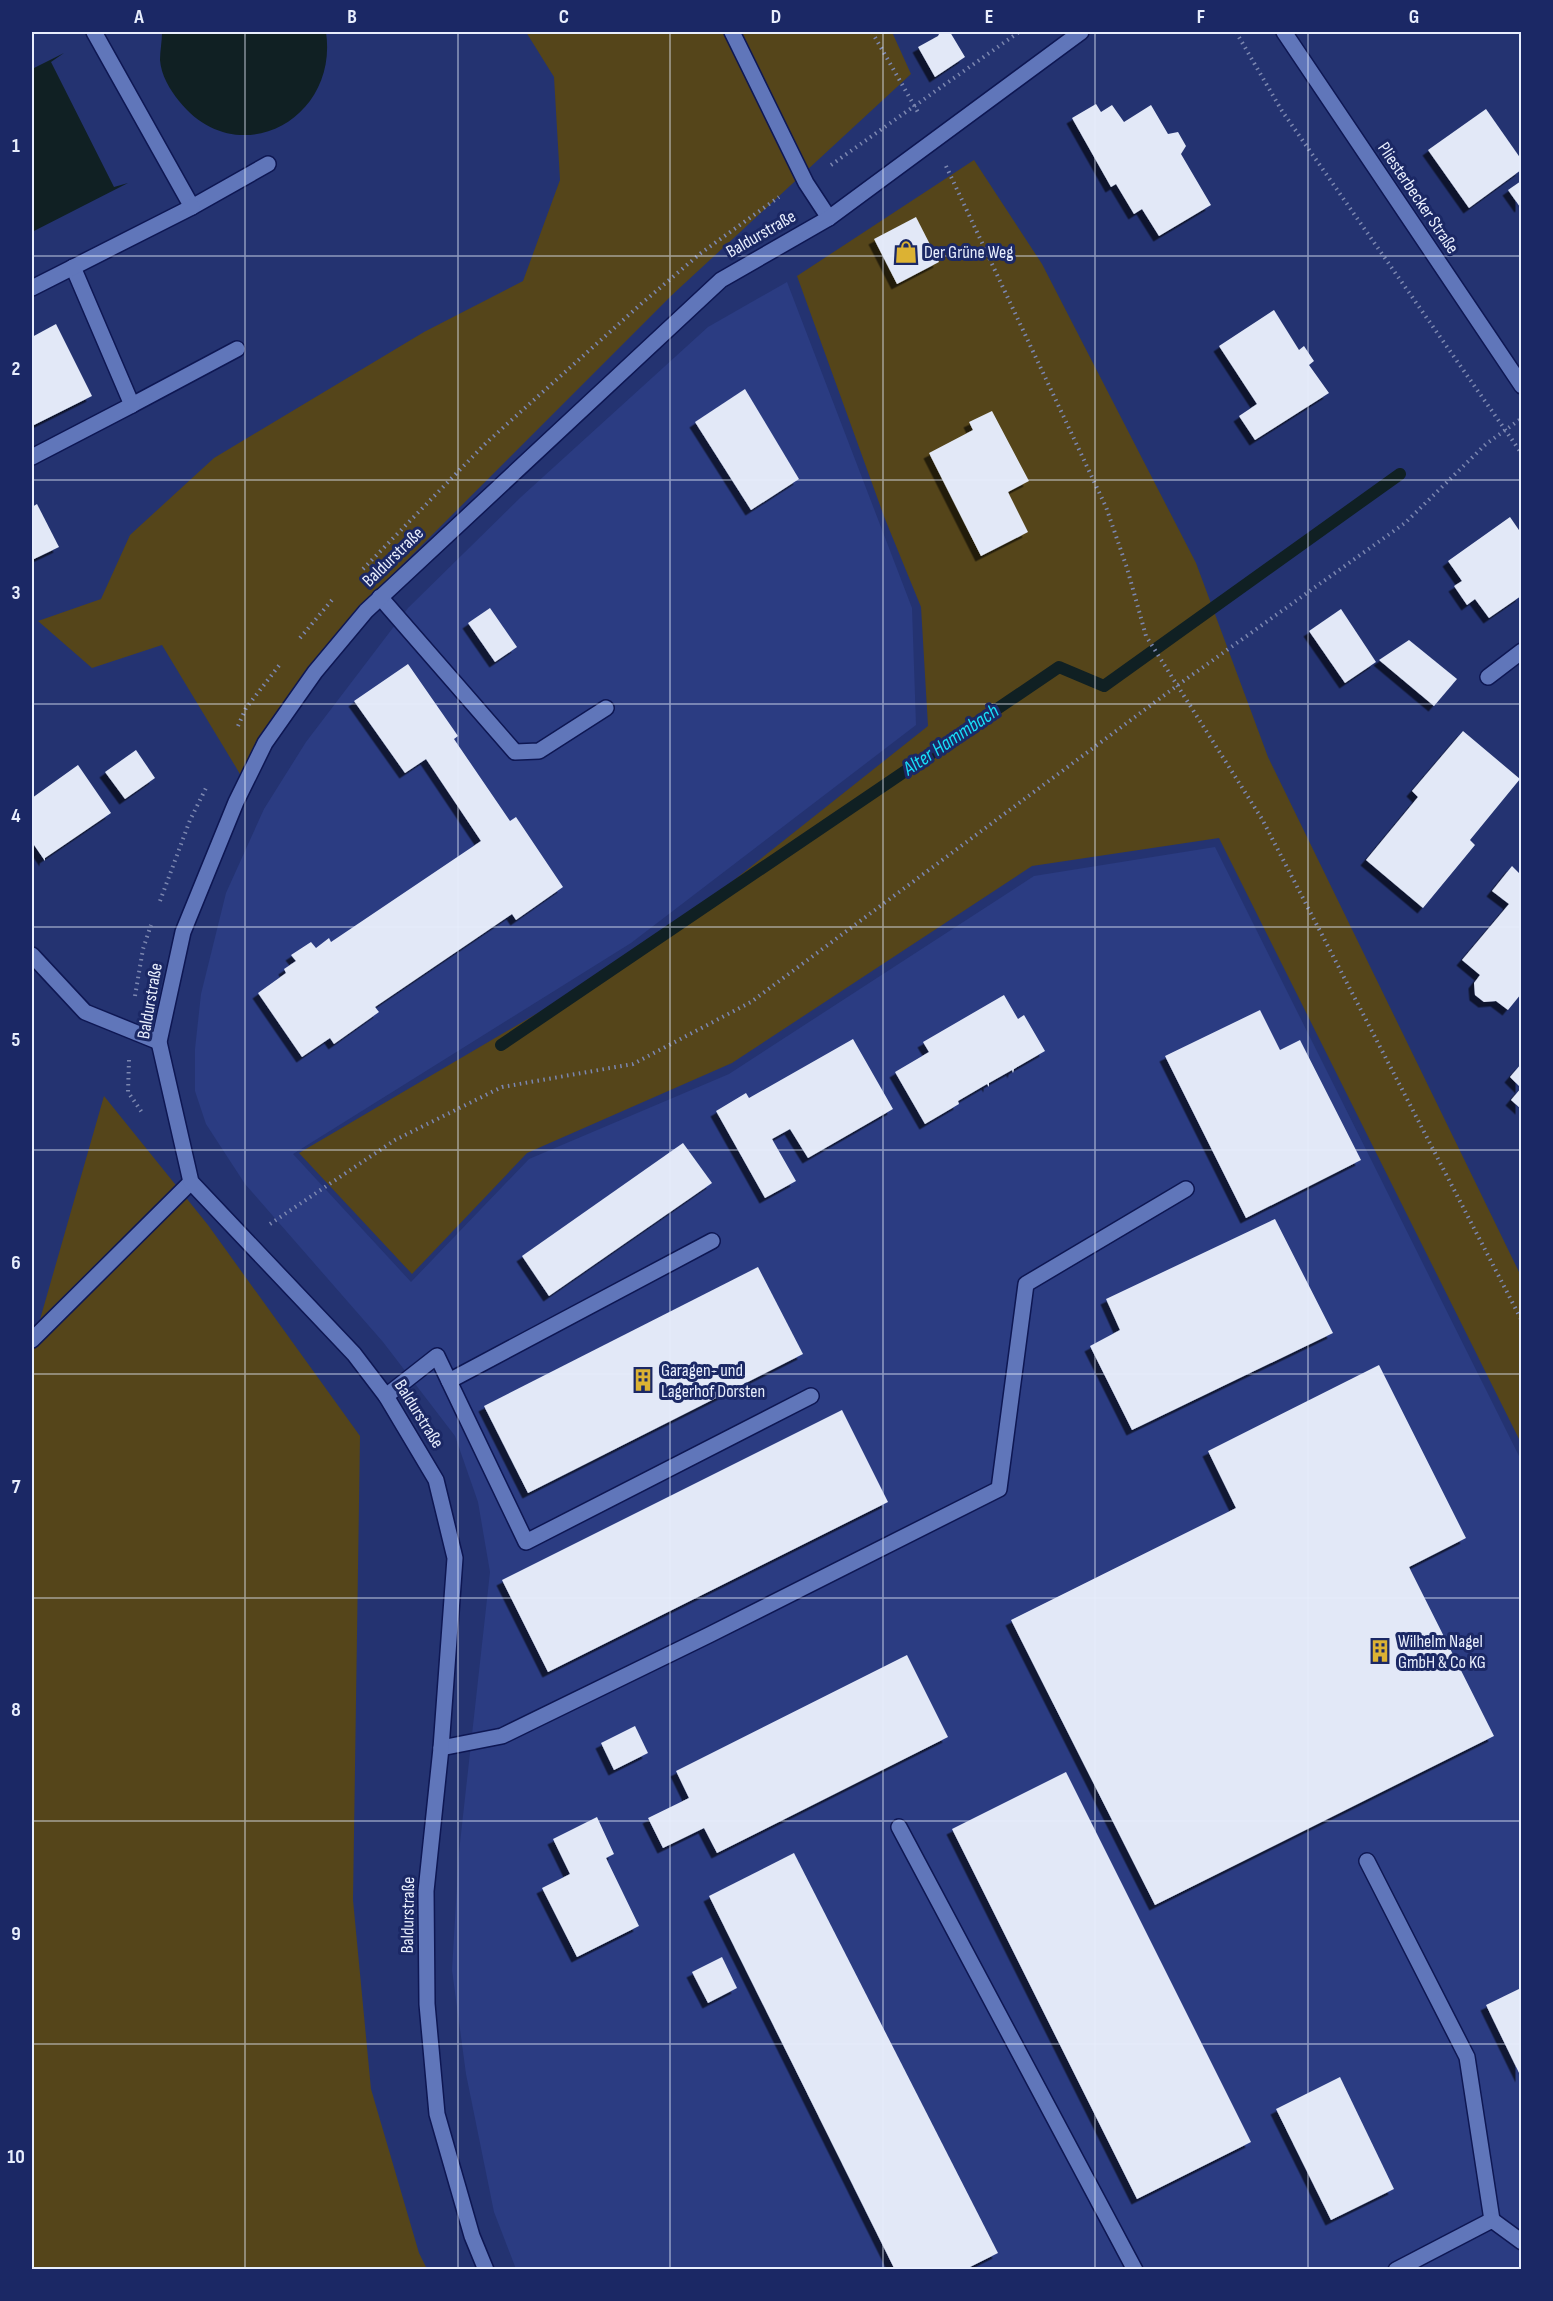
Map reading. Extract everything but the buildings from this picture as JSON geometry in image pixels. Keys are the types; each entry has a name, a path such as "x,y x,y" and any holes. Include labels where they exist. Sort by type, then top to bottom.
{"street":[{"path":"94,32 192,207"},
{"path":"732,32 806,183 829,218"},
{"name":"Baldurstraße","path":"486,2270 472,2236 438,2114 427,2004 426,1891 441,1748 455,1558 436,1480 386,1396 354,1353 191,1182 159,1042 183,932 236,802 265,744 315,672 380,597 721,280 829,218 1081,32"},
{"name":"Pliesterbecker Straße","path":"1284,32 1521,386"},
{"path":"32,288 192,207 268,164"},
{"path":"73,267 132,405"},
{"path":"32,457 237,350"},
{"path":"380,597 515,752 539,751 606,708"},
{"path":"1488,677 1521,651"},
{"path":"32,955 85,1012 159,1042"},
{"path":"32,1340 191,1182"},
{"path":"441,1748 502,1736 999,1489 1026,1284 1186,1189"},
{"path":"449,1381 712,1241"},
{"path":"386,1396 437,1356 526,1542 811,1396"},
{"path":"898,1827 1135,2270"},
{"path":"1367,1861 1467,2057 1492,2220 1521,2242"},
{"path":"1396,2270 1492,2220"}],"path":[{"path":"872,32 934,140 1106,507 1127,568 1146,636 1262,819 1521,1321"},
{"path":"1236,32 1282,111 1521,454"},
{"path":"247,1239 395,1140 502,1087 633,1064 750,1002 1178,685 1405,523 1486,444 1521,418"}],"shaded area":[{"path":"326,32 326,63 317,90 300,112 279,127 254,134 228,133 203,123 172,92 161,66 162,33"},
{"path":"526,32 892,32 911,74 672,295 364,603 260,736 243,779 162,645 92,668 38,621 101,599 130,535 214,458 424,332 523,281 560,180 554,77"},
{"path":"64,53 51,62 114,187 128,183 32,232 32,69"},
{"path":"974,160 1042,264 1196,563 1268,757 1521,1276 1521,1443 1219,838 1032,866 732,1063 527,1153 412,1274 299,1153 647,949 928,726 921,607 885,519 797,276"},
{"path":"787,282 912,608 916,725 631,943 293,1154 411,1282 529,1159 729,1074 1034,876 1215,847 1521,1460 1521,2269 516,2269 494,2212 466,2074 452,1970 459,1852 490,1572 478,1502 455,1436 383,1342 245,1184 206,1124 195,1091 195,1049 201,994 226,893 264,809 306,742 408,608 521,497 708,327"},
{"path":"104,1096 208,1225 360,1436 353,1900 371,2089 419,2253 427,2269 32,2269 32,1340 35,1337"}],"waterway":[{"name":"Alter Hammbach","path":"501,1045 1059,667 1104,686 1400,474"}],"place":[{"name":"Der Grüne Weg","path":"906,252"},
{"name":"Garagen- und Lagerhof Dorsten","path":"643,1380"},
{"name":"Wilhelm Nagel GmbH & Co KG","path":"1380,1651"}]}
